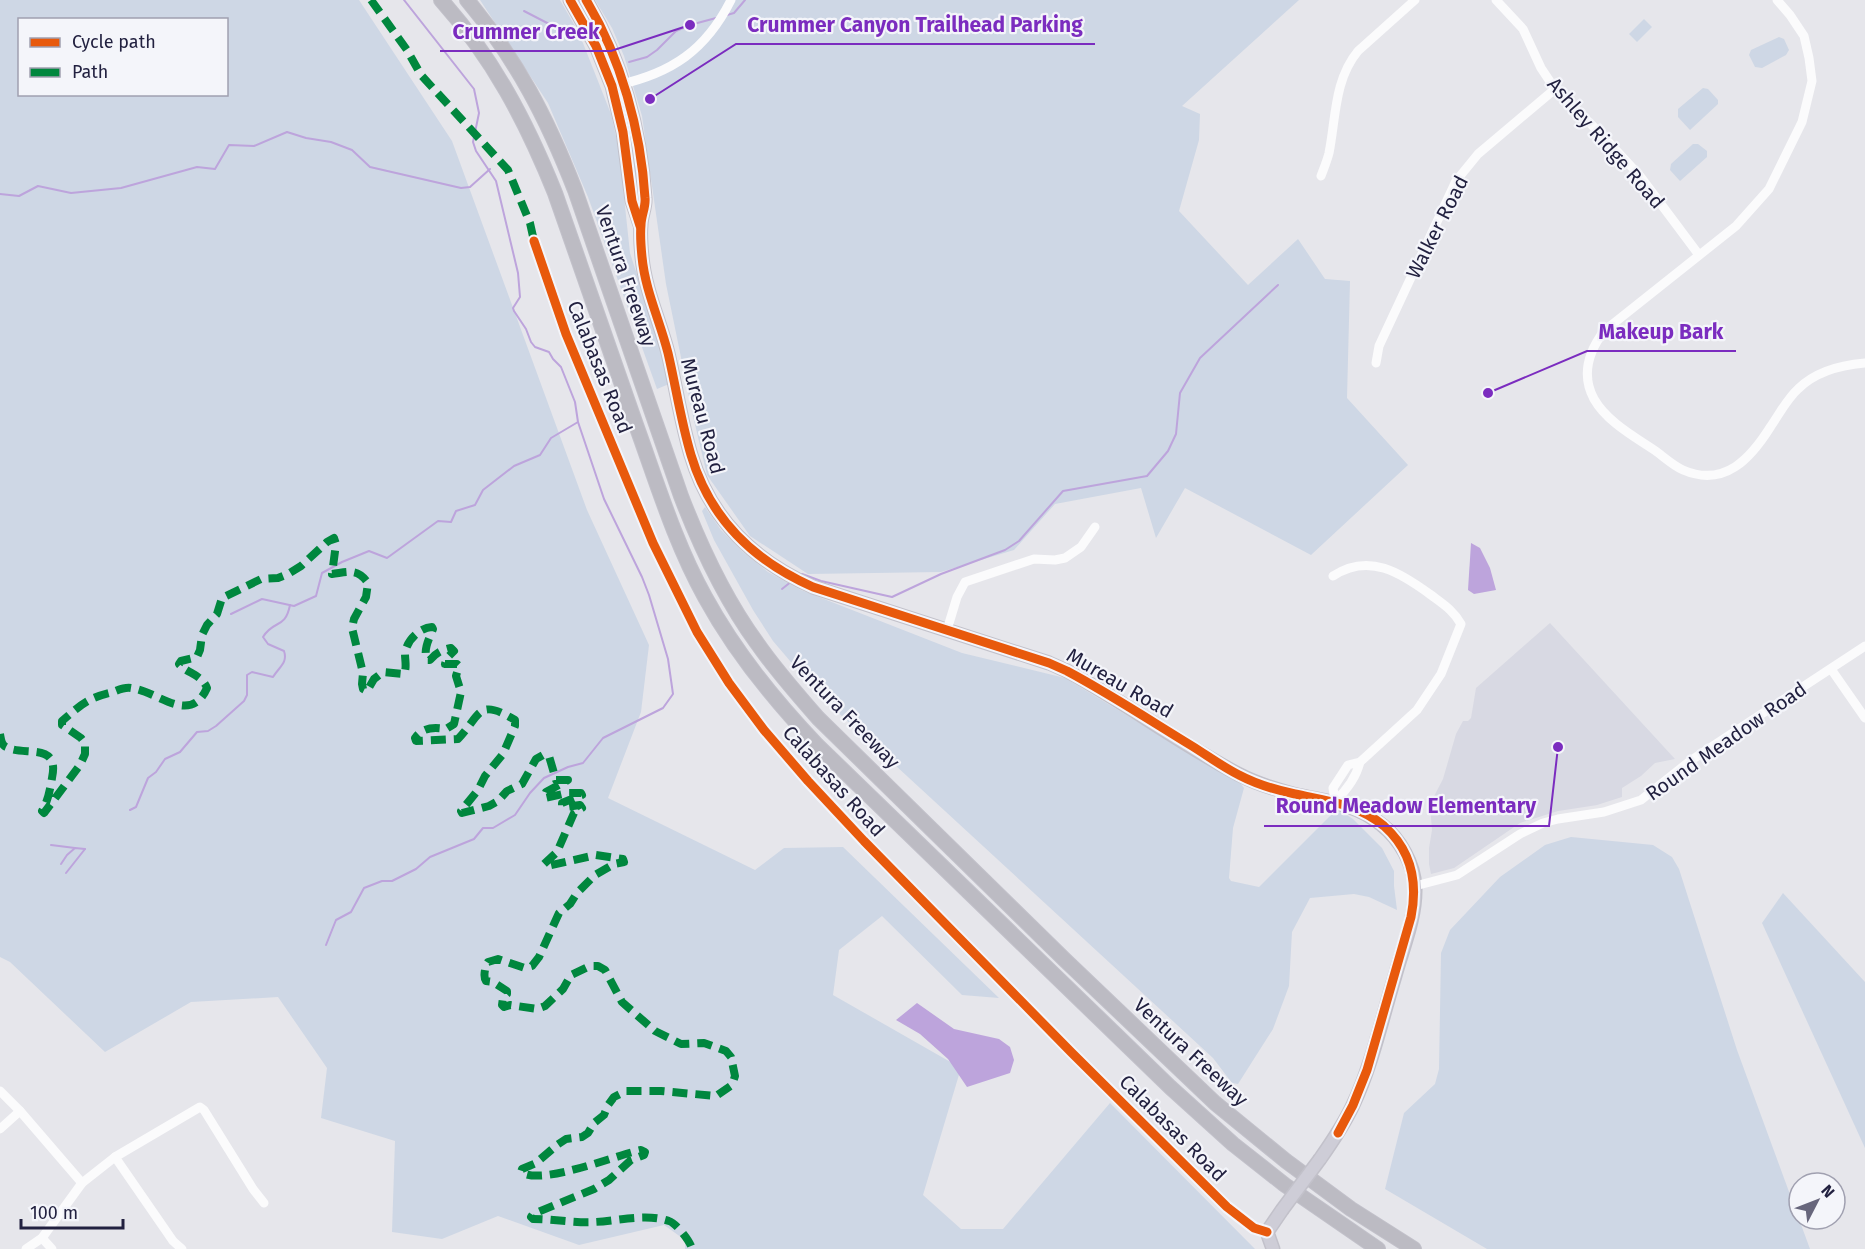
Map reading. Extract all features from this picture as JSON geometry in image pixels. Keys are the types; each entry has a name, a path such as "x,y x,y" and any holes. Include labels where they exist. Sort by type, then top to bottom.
{"highway":[{"name":"Ventura Freeway","path":"441,0 474,40 501,79 522,116 555,193 669,517 704,596 754,674 817,745 1170,1087 1233,1144 1276,1178 1378,1249"},
{"name":"Ventura Freeway","path":"467,0 491,29 517,67 557,143 696,536 731,604 786,682 818,718 1215,1103 1351,1209 1414,1249"}],"main road":[{"name":"Mureau Road","path":"570,0 618,85"},
{"name":"Mureau Road","path":"586,0 608,41 618,85 637,143 645,201 640,226 645,280 667,351 690,454 705,491 716,509 751,550 793,578 856,602 1067,670 1254,782 1294,794 1335,801 1372,817 1393,836 1409,862 1415,886 1413,907 1406,938 1366,1070 1347,1117 1320,1159 1267,1232"},
{"path":"1267,1232 1273,1249"}],"street":[{"path":"618,85 654,75 686,57 711,33 731,0"},
{"path":"1321,176 1328,155 1339,87 1350,61 1358,51 1415,0"},
{"name":"Ashley Ridge Road","path":"1496,0 1523,29 1541,68 1556,89 1640,176 1699,255"},
{"path":"1777,0 1804,36 1812,81 1802,122 1769,189 1736,226 1604,331 1594,344 1588,361 1588,382 1594,399 1607,415 1681,469 1697,475 1715,475 1731,471 1757,448 1798,388 1819,374 1837,367 1865,363"},
{"name":"Walker Road","path":"1376,363 1379,346 1456,181 1478,154 1556,89"},
{"name":"Calabasas Road","path":"534,241 566,334 653,543 697,632 736,693 764,730 834,809 1072,1053 1227,1207 1254,1228 1267,1232"},
{"path":"947,630 957,597 965,582 1034,559 1065,558 1081,547 1095,527"},
{"path":"1333,576 1344,569 1365,566 1386,567 1408,578 1454,612 1461,624 1441,674 1417,710 1360,762 1356,775 1344,794 1335,801"},
{"name":"Round Meadow Road","path":"1415,886 1457,875 1520,834 1543,823 1604,812 1641,800 1684,765 1865,646"},
{"path":"1831,669 1865,718"},
{"path":"0,1091 82,1184"},
{"path":"26,1249 42,1238 82,1184 115,1157 200,1107 264,1203"},
{"path":"0,1129 20,1111"},
{"path":"115,1157 173,1241 182,1249"},
{"path":"42,1238 52,1249"}],"shaded area":[{"path":"0,0 359,0 452,141 587,510 649,645 641,712 608,798 755,870 784,848 843,847 999,998 962,995 882,916 839,950 833,995 961,1068 923,1195 961,1229 1003,1229 1110,1103 1255,1249 685,1249 685,1240 664,1225 579,1245 498,1216 442,1239 392,1232 395,1141 321,1118 327,1068 278,997 191,1002 105,1052 10,962 0,957"},
{"path":"480,0 560,0 579,33 611,114 619,150 630,253 654,327 669,384 657,389 588,197 548,103"},
{"path":"595,0 1299,0 1182,106 1200,114 1199,140 1179,211 1248,285 1298,239 1325,279 1350,281 1347,398 1408,465 1311,555 1185,488 1156,538 1141,488 1055,504 1014,550 941,572 808,574 750,536 707,475 666,284 642,116 624,56 612,28"},
{"path":"1644,19 1652,27 1637,42 1629,34"},
{"path":"1779,37 1784,39 1789,50 1786,55 1762,68 1755,67 1749,55 1751,50"},
{"path":"1703,88 1708,89 1718,100 1718,104 1690,130 1678,117 1678,109"},
{"path":"1693,144 1698,144 1707,151 1707,157 1680,181 1670,170 1671,164"},
{"path":"705,507 721,530 743,552 768,572 801,590 962,653 1065,678 1241,784 1244,788 1233,828 1229,878 1231,881 1259,887 1333,813 1342,812 1353,819 1382,848 1394,871 1397,910 1369,897 1354,894 1310,898 1292,932 1289,986 1273,1029 1238,1084 1232,1083 1213,1058 819,695 773,641 753,610 714,540 702,511"},
{"path":"1471,543 1480,548 1490,568 1496,590 1474,594 1468,590"},
{"path":"1550,623 1675,759 1655,763 1641,776 1622,788 1622,797 1597,805 1558,811 1520,823 1454,868 1431,874 1429,864 1432,830 1430,804 1443,779 1456,734 1463,721 1471,718 1476,688"},
{"path":"1571,837 1653,845 1672,857 1679,869 1737,1050 1787,1186 1787,1231 1803,1231 1810,1249 1487,1249 1385,1189 1404,1113 1435,1084 1439,1069 1441,953 1450,930 1500,877 1545,845"},
{"path":"1783,893 1865,982 1865,1148 1762,923"},
{"path":"917,1003 954,1029 999,1039 1010,1047 1014,1060 1010,1073 967,1087 948,1059 920,1034 896,1020"}],"waterway":[{"path":"326,945 336,920 351,912 364,888 382,881 392,881 416,869 430,857 474,839 483,828 493,828 515,815 544,778 583,763 603,738 663,708 673,694 668,659 649,595 604,499 578,422 575,402 561,367 549,352 535,347 513,308 520,297 518,273 496,181 476,151 473,142 479,113 474,89 404,0"},
{"path":"727,15 734,13 745,0"},
{"path":"524,11 553,26"},
{"path":"629,62 647,57 676,31 716,18"},
{"path":"0,194 19,196 38,186 71,193 121,188 197,167 215,169 229,145 254,146 287,132 331,142 352,150 370,167 461,188 470,187 490,169"},
{"path":"799,576 802,574 821,581 892,597 941,574 1005,550 1019,541 1063,491 1147,476 1168,451 1176,434 1180,393 1200,358 1278,285"},
{"path":"231,614 262,599 294,606 316,596 322,573 342,562 369,551 387,558 438,521 451,522 456,511 475,505 483,490 514,466 540,455 551,438 578,422"},
{"path":"782,589 792,581"},
{"path":"130,810 136,807 148,778 156,772 165,759 180,752 197,732 208,731 216,726 244,701 247,695 247,675 252,672 273,677 284,662 285,655 284,651 268,644 263,637 267,631 285,618 290,605"},
{"path":"51,845 75,848"},
{"path":"61,864 75,848 85,849"},
{"path":"66,873 85,849"}],"marked path":[{"path":"371,0 407,50 421,75 508,170 530,223 534,241"},
{"path":"0,734 2,743 6,747 13,750 39,752 51,759 52,778 42,811 44,813 80,765 85,754 85,743 62,725 62,721 90,700 124,688 141,690 183,705 192,704 200,699 207,688 198,677 179,664 181,661 197,657 202,635 217,614 222,598 261,579 278,578 288,574 334,538 336,544 332,574 356,573 368,583 366,597 354,619 352,628 363,673 363,689 367,691 374,679 383,672 404,674 408,644 418,633 432,627 426,648 427,660 451,648 454,651 445,664 459,666 456,676 461,692 454,724 446,729 425,730 418,734 416,741 458,739 476,716 486,710 503,713 515,720 515,726 503,754 485,776 478,790 461,811 462,813 489,806 498,801 507,791 522,784 536,759 543,755 549,756 556,780 568,780 546,792 544,797 581,793 582,795 562,803 562,806 580,805 582,808 574,813 557,852 544,864 547,866 596,855 623,859 624,862 614,864 595,875 559,913 539,957 532,966 525,968 498,959 488,962 485,972 486,981 493,982 507,991 502,1005 537,1009 545,1006 563,989 571,975 590,966 598,966 605,970 622,1002 655,1031 681,1044 704,1043 726,1051 731,1057 735,1076 732,1085 716,1096 661,1091 626,1091 614,1097 604,1115 594,1123 588,1133 582,1137 566,1139 536,1163 522,1169 521,1172 531,1175 562,1173 641,1150 645,1152 644,1155 631,1160 609,1180 594,1189 533,1214 531,1217 533,1219 586,1222 660,1219 675,1225 692,1249"}],"cycle path":[{"path":"570,0 596,46 612,86 623,132 632,201 640,226"},
{"path":"586,0 619,70 634,121 645,198 641,222 644,269 668,353 687,443 699,478 710,499 722,518 737,535 753,551 813,587 1049,663 1067,671 1239,775 1273,789 1353,808 1384,826 1401,846 1407,857 1413,879 1411,917 1367,1070 1353,1105 1338,1133"},
{"path":"534,241 566,334 653,543 697,632 729,683 764,730 864,841 1227,1207 1254,1228 1267,1232"}],"place":[{"name":"Crummer Creek","path":"690,25"},
{"name":"Crummer Canyon Trailhead Parking","path":"650,99"},
{"name":"Makeup Bark","path":"1488,393"},
{"name":"Round Meadow Elementary","path":"1558,747"}]}
